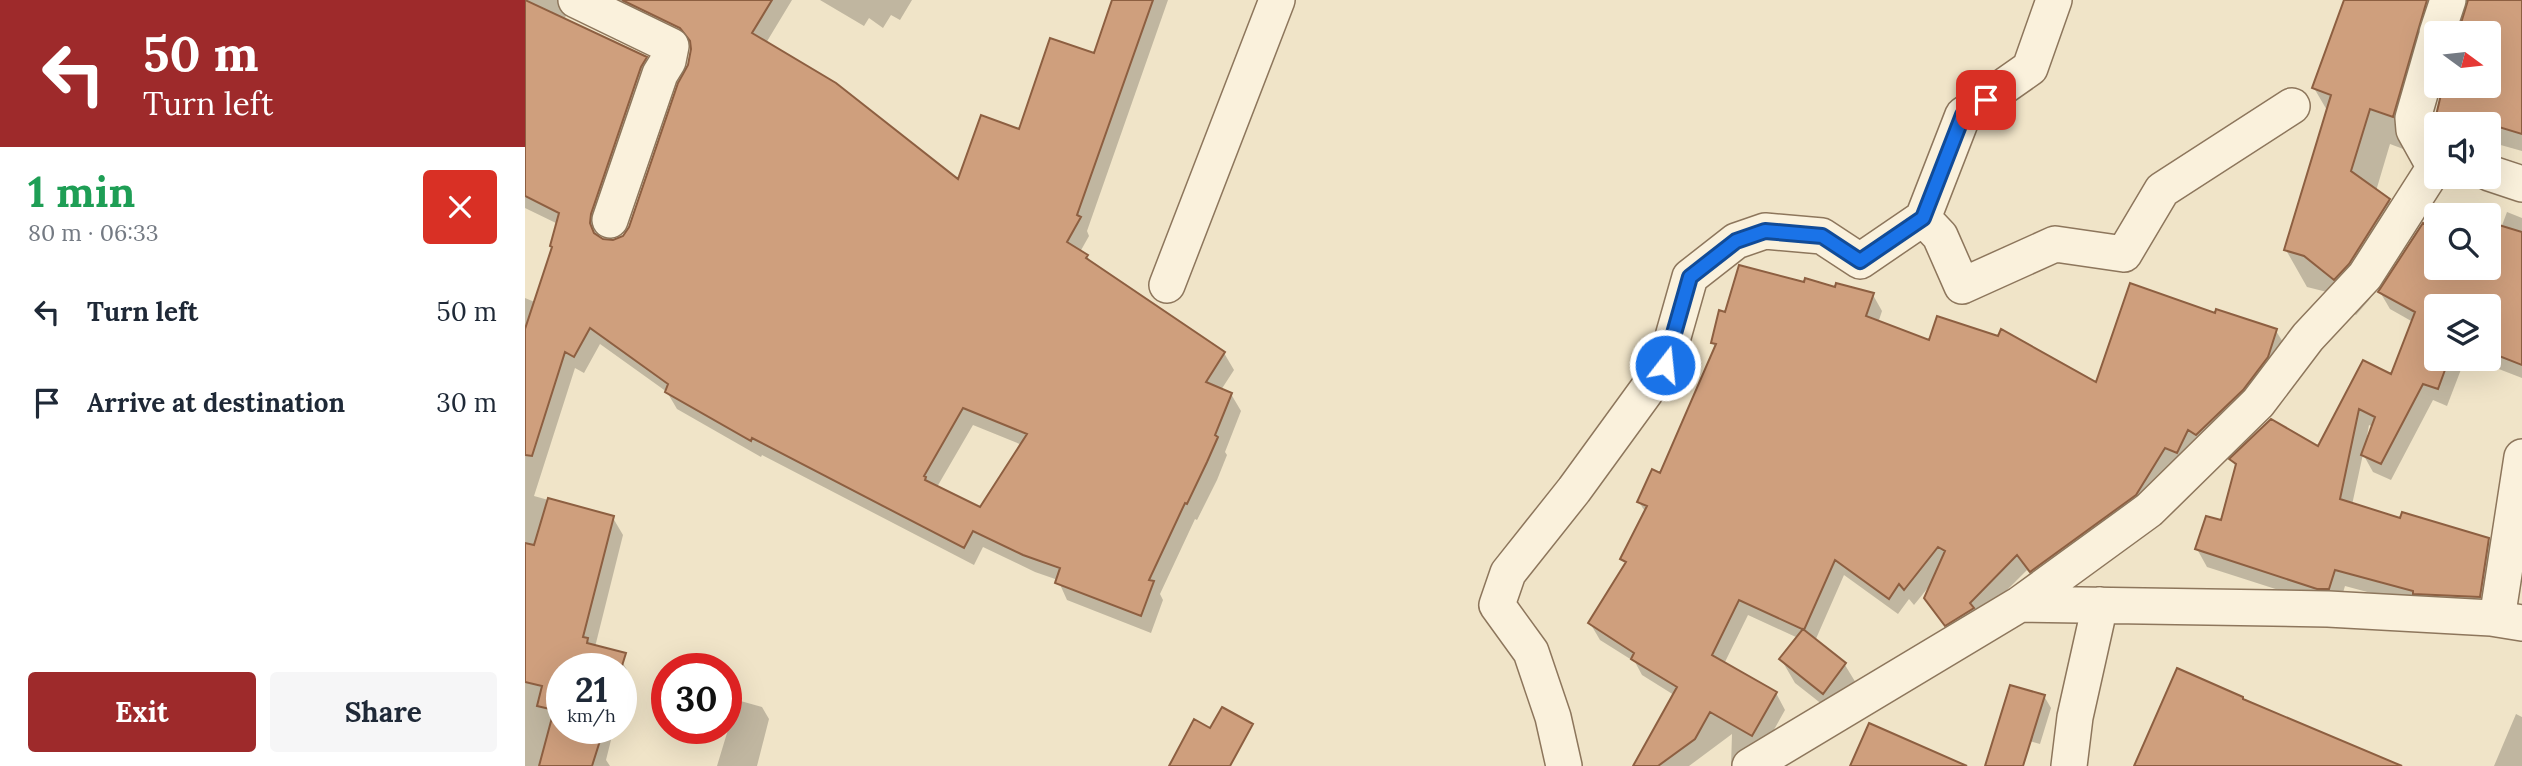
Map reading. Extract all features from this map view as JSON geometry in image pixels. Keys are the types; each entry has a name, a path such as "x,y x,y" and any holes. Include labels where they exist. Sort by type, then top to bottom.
{"street":[{"path":"1167,285 1277,0"},
{"path":"1564,766 1553,717 1531,652 1497,605 1508,573 1574,490 1665,365 1690,277 1736,241 1765,231 1822,236 1860,261 1923,218 1963,115 2030,68 2054,0"},
{"path":"2442,21 2448,0"},
{"path":"597,5 671,46 668,61 660,74 610,220"},
{"path":"2424,80 2413,118 2414,131 2424,147"},
{"path":"1923,218 1940,236 1962,286 2055,244 2124,254 2162,190 2292,106"},
{"path":"2501,177 2522,184"},
{"path":"1750,766 2019,604 2149,510 2257,403 2308,337 2365,276 2424,182"},
{"path":"2019,604 2327,609 2509,621 2522,457"},
{"path":"2069,766 2075,717 2100,606"}],"building":[{"path":"525,0 647,57 641,67 591,214 590,223 594,233 603,239 613,240 623,236 629,227 678,83 688,65 691,49 690,41 680,28 622,0 772,0 752,33 836,83 958,179 981,115 1019,129 1050,38 1094,53 1112,0 1153,0 1077,215 1081,217 1067,242 1088,255 1086,258 1225,352 1206,382 1232,393 1207,462 1149,580 1154,581 1141,616 1055,583 1060,568 1023,555 973,531 964,548 752,438 751,441 665,392 668,384 590,328 574,357 565,352 532,456 525,455 525,329 552,247 550,246 559,213 525,196","holes":["963,408 1027,434 980,507 925,480 924,476"]},
{"path":"2344,0 2427,0 2393,117 2370,109 2351,171 2390,199 2349,264 2334,280 2304,256 2284,250 2331,95 2312,88"},
{"path":"2468,0 2522,0 2522,134 2501,128 2501,112 2437,112 2440,98 2501,98 2501,21 2462,21"},
{"path":"2423,223 2424,280 2501,280 2501,226 2522,232 2522,365 2501,357 2501,294 2424,294 2424,371 2445,371 2438,389 2423,384 2381,464 2361,455 2375,417 2359,409 2340,499 2400,518 2402,512 2489,538 2480,597 2413,594 2413,591 2335,570 2329,589 2317,589 2195,549 2206,516 2221,520 2236,464 2229,459 2271,419 2318,446 2363,360 2391,374 2415,312 2378,292"},
{"path":"1739,265 1804,282 1805,278 1835,287 1836,283 1874,293 1866,316 1929,340 1937,316 1998,336 2001,329 2096,382 2130,283 2215,313 2216,309 2277,329 2268,357 2243,390 2196,435 2188,430 2177,453 2165,448 2136,495 2030,572 2017,555 1970,603 1974,608 1945,626 1924,598 1945,551 1938,547 1904,590 1899,584 1889,599 1835,560 1804,630 1739,600 1712,655 1777,692 1752,736 1710,712 1695,739 1658,766 1633,766 1677,687 1631,659 1634,653 1588,623 1626,562 1620,559 1647,506 1637,502 1652,469 1660,473 1716,344 1711,343 1719,310 1725,312"},
{"path":"548,498 614,516 583,637 588,638 587,643 626,653 546,653 546,708 537,706 542,686 525,682 525,543 534,545"},
{"path":"1803,629 1846,663 1823,694 1779,659"},
{"path":"2177,668 2243,699 2402,766 2134,766"},
{"path":"2010,685 2045,695 2023,766 1985,766"},
{"path":"1222,707 1253,724 1230,766 1169,766 1194,719 1210,728"},
{"path":"1869,723 1967,766 1850,766"},
{"path":"546,740 546,744 599,744 592,766 539,766"}],"route":[{"path":"1665,365 1690,277 1736,241 1765,231 1822,236 1860,261 1923,218 1963,115 1986,100"}]}
